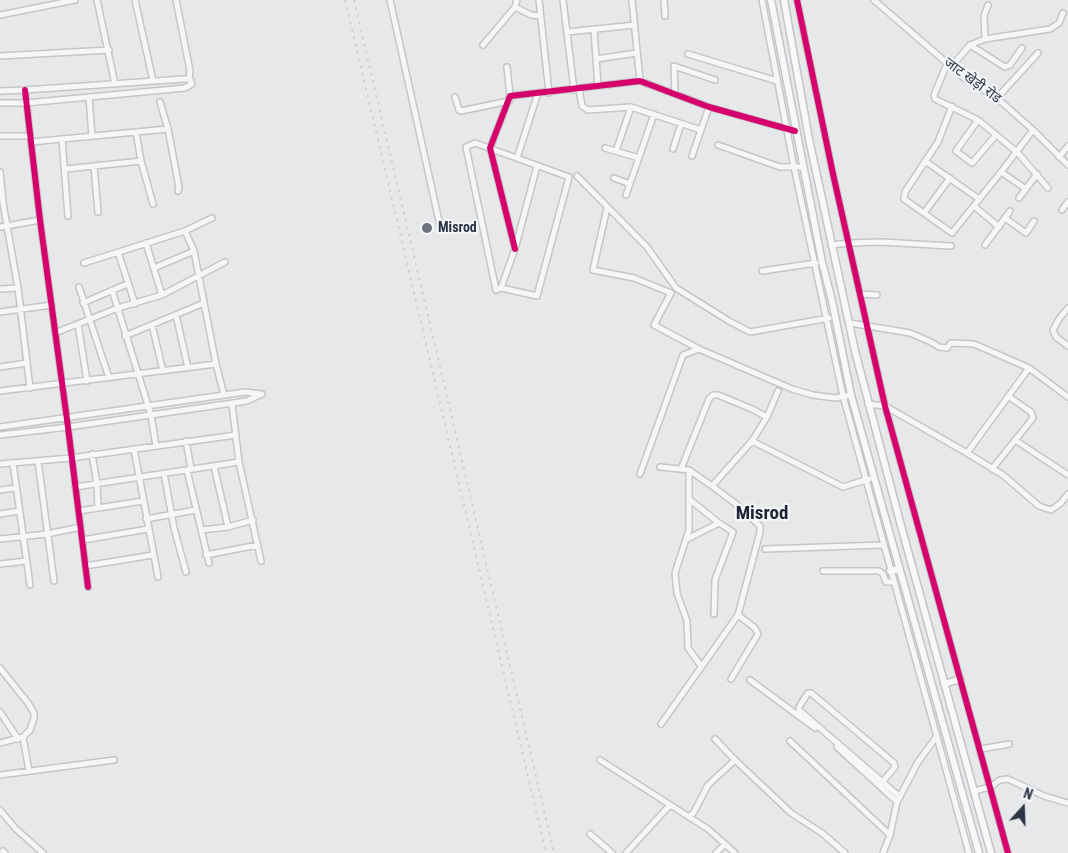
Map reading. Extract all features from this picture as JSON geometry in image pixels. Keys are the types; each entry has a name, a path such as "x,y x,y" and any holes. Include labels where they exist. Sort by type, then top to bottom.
{"main road":[{"path":"771,0 802,167 851,395 979,853"},
{"path":"784,0 831,245 868,404 991,853"},
{"path":"890,572 899,570"},
{"path":"944,684 960,679"}],"street":[{"path":"0,15 76,0"},
{"path":"97,0 115,84"},
{"path":"135,0 153,81"},
{"path":"0,103 185,88 192,84 189,80 190,72 176,0"},
{"path":"390,0 441,230"},
{"path":"483,45 515,7 517,0"},
{"path":"539,0 549,93"},
{"path":"563,0 576,90 582,106 588,110 631,106 701,130"},
{"path":"632,0 640,82"},
{"path":"664,0 665,16"},
{"path":"762,0 786,129 842,396 969,853"},
{"path":"798,0 833,174 885,406 981,749 1008,853"},
{"name":"जाट खेड़ी रोड","path":"874,0 963,77 997,98 1068,165"},
{"path":"985,39 984,16 988,5"},
{"path":"515,7 531,15 540,16"},
{"path":"1048,188 1017,152 978,120 934,97 949,65 970,45 985,39 1050,29 1059,23 1063,13"},
{"path":"567,32 635,25"},
{"path":"594,30 598,86"},
{"path":"970,45 1005,67 1010,65 1022,48"},
{"path":"0,56 109,50"},
{"path":"596,59 637,53"},
{"path":"997,98 1038,53"},
{"path":"688,54 777,81"},
{"path":"675,94 674,66 715,80"},
{"path":"507,67 509,99 490,148 515,249"},
{"path":"0,91 189,80"},
{"path":"455,97 461,111 538,93 640,82 708,107 795,131"},
{"path":"25,90 88,587"},
{"path":"517,158 538,93"},
{"path":"89,97 92,136"},
{"path":"160,102 168,129 179,186 178,191"},
{"path":"616,151 631,106"},
{"path":"952,106 938,142 905,192 904,200 952,232 1033,130"},
{"path":"692,156 708,107"},
{"path":"626,194 654,114"},
{"path":"978,120 956,151 972,163 996,135"},
{"path":"673,149 681,124"},
{"path":"31,142 168,129"},
{"path":"136,132 141,160 153,204"},
{"path":"0,136 30,136"},
{"path":"62,139 66,169 68,216"},
{"path":"474,143 517,158 568,177 537,296 501,288 496,290 466,147 474,143"},
{"path":"718,145 780,167 802,167"},
{"path":"1060,157 1068,146"},
{"path":"605,148 639,158"},
{"path":"66,169 141,160"},
{"path":"925,161 979,199"},
{"path":"94,166 98,212"},
{"path":"501,288 515,249 537,166"},
{"path":"0,172 2,203 18,288 30,388"},
{"path":"1001,172 1026,189"},
{"path":"1019,198 1037,174"},
{"path":"576,176 647,247 676,288 750,332 835,317"},
{"path":"614,178 630,184"},
{"path":"924,213 950,178"},
{"path":"1062,210 1068,202"},
{"path":"974,206 1000,227"},
{"path":"607,208 593,270 634,278 671,293 654,325 699,349 792,389 813,395 835,398 851,395"},
{"path":"985,245 1000,227 1010,210"},
{"path":"84,264 185,231 212,218"},
{"path":"1005,218 1026,233 1034,221"},
{"path":"0,227 40,220"},
{"path":"185,231 194,251 216,364 224,395"},
{"path":"831,245 849,242 881,242 951,246"},
{"path":"146,243 162,295"},
{"path":"154,268 194,251"},
{"path":"118,252 135,304"},
{"path":"55,333 118,308 162,295 224,262"},
{"path":"762,271 822,262"},
{"path":"83,303 127,284"},
{"path":"79,287 109,378"},
{"path":"0,289 18,288"},
{"path":"112,290 149,406 156,446"},
{"path":"860,294 877,295"},
{"path":"126,336 204,303"},
{"path":"0,312 52,305"},
{"path":"1068,308 1053,330 1056,337 1068,346"},
{"path":"176,315 188,368"},
{"path":"850,323 910,333 939,347 947,348 951,343 980,345 1028,368 1068,397"},
{"path":"78,324 87,381"},
{"path":"152,325 163,371"},
{"path":"640,474 683,355 699,349"},
{"path":"0,366 27,363"},
{"path":"0,391 62,385 216,364"},
{"path":"967,453 1028,368"},
{"path":"712,486 752,441 767,417 778,391"},
{"path":"0,427 245,392 262,394 247,401 232,404 0,435"},
{"path":"681,469 709,399 713,395 718,395 767,417"},
{"path":"992,468 1016,440 1033,415 1008,396"},
{"path":"232,404 239,462 261,560"},
{"path":"868,404 885,406 967,453 1003,475 1039,506 1051,510 1061,503 1068,494"},
{"path":"0,464 71,458 236,435"},
{"path":"1016,440 1068,475"},
{"path":"752,441 843,487 874,478"},
{"path":"186,442 196,510 209,563"},
{"path":"134,449 158,577"},
{"path":"92,454 97,484 98,508"},
{"path":"38,461 54,581"},
{"path":"75,487 239,462"},
{"path":"13,463 30,585"},
{"path":"214,466 228,527"},
{"path":"660,467 690,470 736,504 760,526 738,615 661,724"},
{"path":"690,470 689,530 675,573 677,593 687,621 688,648 701,666"},
{"path":"164,473 186,572"},
{"path":"0,490 16,488"},
{"path":"689,499 733,532 715,580 714,614"},
{"path":"79,511 143,501"},
{"path":"146,519 196,510"},
{"path":"0,514 19,511"},
{"path":"201,530 228,527 253,520"},
{"path":"686,539 719,523"},
{"path":"0,539 47,534 81,527"},
{"path":"83,540 148,529"},
{"path":"206,555 258,545"},
{"path":"765,549 883,545"},
{"path":"85,566 153,555"},
{"path":"0,564 26,561"},
{"path":"823,571 878,571 883,574 886,582 893,582"},
{"path":"731,679 758,634 755,628 738,615"},
{"path":"0,668 34,713 32,724 21,738 0,743"},
{"path":"750,680 817,730 899,799"},
{"path":"883,782 895,766 894,763 811,693 808,693 799,710 883,782 899,799"},
{"path":"0,712 21,738 29,771"},
{"path":"883,853 890,835 899,799 918,762 937,736"},
{"path":"715,739 791,813 822,833 845,853"},
{"path":"790,741 890,835"},
{"path":"981,749 1009,744"},
{"path":"0,775 114,760"},
{"path":"600,760 708,829 733,852"},
{"path":"689,817 694,812 708,785 735,760"},
{"path":"974,791 990,787 1000,780 1008,779 1044,796 1068,803"},
{"path":"626,853 670,805"},
{"path":"0,810 16,829 42,853"},
{"path":"590,834 612,853"},
{"path":"716,853 725,844"}],"railway":[{"path":"345,0 546,853"},
{"path":"354,0 554,853"}],"cycle path":[{"path":"797,0 833,174 885,406 1008,853"},
{"path":"515,249 490,148 510,96 640,81 709,107 795,131"},
{"path":"25,90 88,587"}],"place":[{"name":"Misrod","path":"427,228"}],"district":[{"name":"Misrod","path":"762,514"}]}
